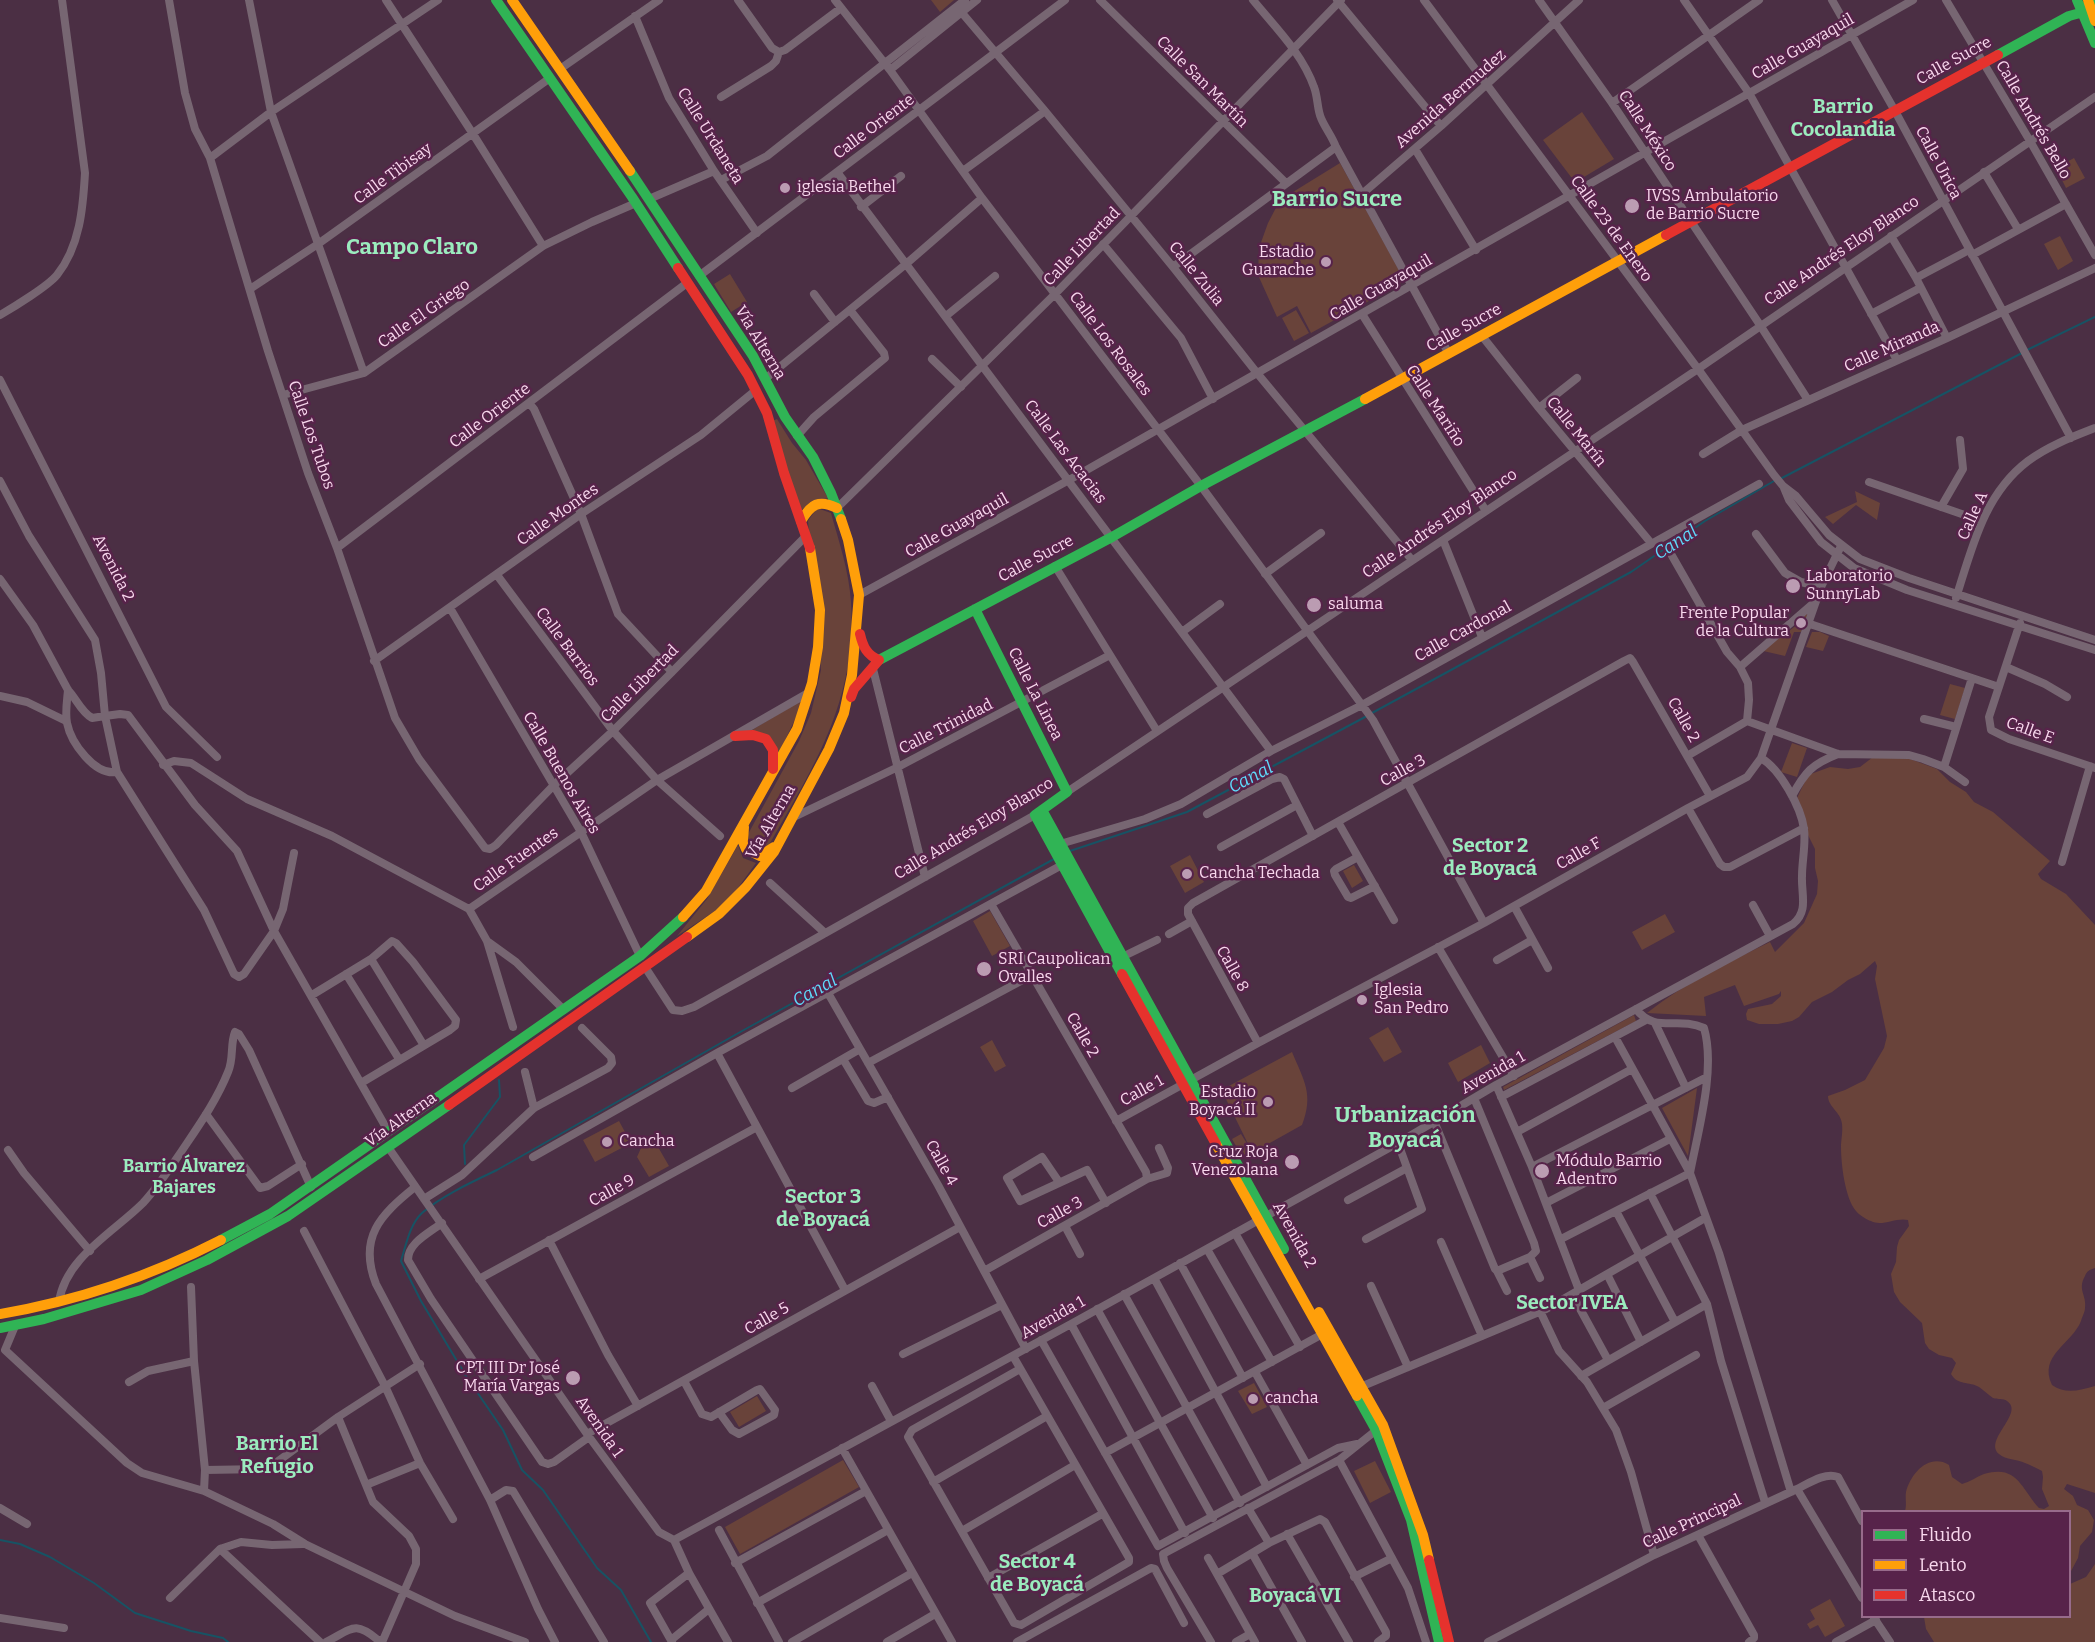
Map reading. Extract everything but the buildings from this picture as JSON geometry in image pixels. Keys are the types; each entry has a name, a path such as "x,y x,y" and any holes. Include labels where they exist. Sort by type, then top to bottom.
{"main road":[{"name":"Vía Alterna","path":"0,1314 46,1306 120,1284 188,1257 270,1214 640,956 682,918 706,891 797,729 810,691 819,647 820,610 814,567 806,536 784,473 767,413 741,362 636,203 496,0"},
{"name":"Vía Alterna","path":"0,1328 44,1319 110,1300 181,1273 288,1216 645,968 719,914 763,867 829,749 843,713 854,657 859,595 848,540 820,470 797,437 753,356 650,199 512,0"},
{"name":"Calle Sucre","path":"875,664 2066,18 2084,3"},
{"path":"2084,3 2095,21"},
{"path":"2084,3 2095,43"},
{"path":"801,521 814,504 825,502 837,508"},
{"name":"Calle La Linea","path":"975,609 1067,792"},
{"path":"843,713 854,689 875,664 863,648 856,617"},
{"path":"735,736 751,733 760,734 768,739 775,759 771,777"},
{"name":"Calle Andrés Eloy Blanco","path":"1038,813 1067,792"},
{"path":"1038,813 1059,848 1064,863"},
{"path":"746,821 742,837 744,847 750,853 760,856 770,851 779,841"},
{"name":"Avenida 2","path":"1064,863 1122,957 1186,1082"},
{"name":"Avenida 2","path":"1064,863 1380,1428 1410,1491 1424,1535 1449,1642"},
{"name":"Avenida 2","path":"1380,1428 1411,1520 1438,1642"}],"street":[{"path":"0,315 57,276 72,249 84,201 85,173 62,0"},
{"name":"Calle Los Tubos","path":"169,0 185,93 195,129 210,158 268,351 308,473 337,548 395,718 419,759 485,848 490,849"},
{"path":"249,0 271,112 364,373"},
{"path":"386,0 543,246"},
{"path":"210,158 271,112 438,0"},
{"path":"560,69 636,16 647,3 659,0"},
{"path":"738,0 772,48 778,52 785,50 841,8"},
{"name":"Calle Los Rosales","path":"835,0 888,67 982,198 1308,630 1373,720 1408,784"},
{"path":"959,10 965,0"},
{"path":"721,180 767,156 888,67 959,10 977,0"},
{"name":"Calle Oriente","path":"699,276 1065,0"},
{"name":"Calle San Martín","path":"1100,0 1286,183"},
{"path":"1253,0 1305,66 1315,88 1321,118 1449,354"},
{"name":"Calle 23 de Enero","path":"1425,0 1783,486"},
{"name":"Calle México","path":"1539,0 1612,103 1808,400"},
{"name":"Avenida Bermudez","path":"1556,23 1580,0"},
{"name":"Avenida Bermudez","path":"1362,194 1585,0"},
{"path":"1684,0 1749,93 1897,360"},
{"path":"1612,103 1759,0"},
{"name":"Calle Urica","path":"1832,0 1853,34 2071,438"},
{"name":"Calle Guayaquil","path":"859,595 1070,480 1913,0"},
{"name":"Calle Andrés Bello","path":"1946,0 2095,255"},
{"path":"1339,1 1441,126"},
{"name":"Calle Libertad","path":"837,508 1055,294 1339,1"},
{"name":"Calle Zulia","path":"959,10 1045,111 1412,561"},
{"name":"Calle Urdaneta","path":"636,16 669,98 714,171 757,233"},
{"path":"721,97 771,66 776,61 778,52"},
{"name":"Calle Tibisay","path":"250,289 318,244 550,78"},
{"name":"Calle Andrés Eloy Blanco","path":"1067,792 1698,369 2095,97"},
{"path":"963,171 1045,111"},
{"path":"1173,267 1336,147"},
{"path":"1415,148 1476,250"},
{"path":"650,199 714,171"},
{"name":"Calle Las Acacias","path":"837,172 1271,751"},
{"path":"1984,172 2018,229"},
{"path":"861,207 901,176"},
{"path":"765,379 906,264 982,198"},
{"name":"Calle El Griego","path":"283,395 364,373 543,246 636,203"},
{"path":"1916,278 2066,204"},
{"path":"1891,236 1947,338"},
{"path":"1104,244 1176,332 1213,399"},
{"name":"Calle Miranda","path":"1703,454 1742,430 1947,338 2095,268"},
{"path":"946,316 994,276"},
{"name":"Calle Oriente","path":"337,548 687,283"},
{"path":"1871,314 1920,288"},
{"path":"814,294 835,322"},
{"path":"797,437 814,417 885,358 884,353 850,309"},
{"name":"Calle Mariño","path":"1362,314 1486,511"},
{"name":"Calle Marín","path":"1482,336 1651,543"},
{"path":"932,359 961,387"},
{"path":"1539,408 1577,378"},
{"name":"Avenida 2","path":"0,380 166,707 217,757"},
{"name":"Calle Montes","path":"374,661 497,576 581,514 701,435 756,390"},
{"path":"529,403 534,409 581,514 618,614 672,672"},
{"name":"Calle A","path":"1954,605 1982,521 2002,487 2014,472 2044,450 2095,428"},
{"path":"1941,507 1963,469 1960,440"},
{"path":"0,481 29,536 95,640 105,716 117,771 204,910 234,974 239,977 244,974 274,931 283,909 294,853"},
{"path":"1869,482 1982,521"},
{"name":"Calle Cardonal","path":"1059,848 1145,819 1181,804 1271,751 1363,706 1482,637 1759,484"},
{"path":"1783,486 1796,496 1829,535 1860,559 1909,578 2094,638 2092,649 1907,590 1854,568 1821,542 1789,500 1783,486"},
{"path":"1265,574 1322,533"},
{"path":"1756,534 1785,573 1801,582 1821,587"},
{"name":"Calle Libertad","path":"490,849 554,785 613,731 806,536"},
{"path":"1443,540 1482,637"},
{"name":"Calle F","path":"1186,1082 1484,923 1747,777 1761,758 1810,624 1821,587 1841,546"},
{"path":"1671,554 1727,652 1740,667 1748,683 1747,721"},
{"path":"1055,566 1157,731"},
{"name":"Calle Barrios","path":"497,576 613,731 657,780 720,836"},
{"path":"0,579 33,625 68,690 87,716 92,718 128,715 195,805 237,851 274,931 388,1131"},
{"path":"1740,667 1816,601"},
{"path":"1182,632 1220,604"},
{"name":"Calle Buenos Aires","path":"450,608 581,832 640,956"},
{"name":"Calle E","path":"2023,616 1989,717 1991,730 2009,739 2093,767"},
{"path":"1810,624 1999,687"},
{"name":"Calle Trinidad","path":"792,818 1023,703 1110,655"},
{"name":"Calle 2","path":"1630,658 1710,796"},
{"name":"Calle 3","path":"1188,908 1630,658"},
{"path":"875,664 925,877"},
{"path":"2006,667 2045,684 2067,697"},
{"path":"1944,767 1972,678"},
{"path":"68,690 66,721 70,736 88,759 103,771 111,773 117,771"},
{"name":"Calle Fuentes","path":"163,765 174,761 191,763 247,799 332,836 469,909 657,780 810,691"},
{"path":"0,696 27,702 66,721"},
{"path":"1924,719 1956,727"},
{"path":"1747,721 1838,754 1909,755 1944,767 1965,782"},
{"path":"1687,756 1747,721"},
{"path":"1792,796 1802,777 1813,765 1838,754"},
{"path":"1688,808 1720,864 1724,867 1730,867 1804,828 1792,796 1773,766 1761,758"},
{"path":"2062,862 2093,767"},
{"path":"1207,814 1272,779 1280,777 1284,779 1313,836"},
{"path":"1408,784 1484,923"},
{"path":"1221,847 1297,805"},
{"name":"Calle Andrés Eloy Blanco","path":"645,968 674,1010 682,1011 694,1007 1038,813"},
{"path":"1338,822 1395,920"},
{"name":"Avenida 1","path":"425,1200 588,1436 658,1532 674,1540 1013,1356 1398,1143 1496,1085 1793,924 1800,918 1803,909 1804,828"},
{"path":"1358,857 1336,869 1335,875 1348,897 1351,898 1375,886"},
{"path":"533,1157 717,1053 1064,863"},
{"path":"771,882 825,933"},
{"name":"Calle 2","path":"991,904 1146,1172 1147,1179"},
{"path":"1753,905 1770,936"},
{"path":"1514,906 1548,968"},
{"name":"Calle 8","path":"1188,908 1188,914 1258,1043"},
{"path":"469,909 487,941 513,1027"},
{"path":"1169,934 1192,921"},
{"path":"1122,957 1157,940"},
{"path":"1497,960 1532,940"},
{"path":"487,941 516,962 564,1010"},
{"path":"312,995 392,942 396,943 413,962 456,1020 455,1026 450,1030 361,1083"},
{"path":"1438,947 1514,1076"},
{"path":"371,958 423,1044"},
{"path":"346,974 399,1059"},
{"path":"868,1063 1032,975"},
{"name":"Calle 4","path":"828,993 1026,1348"},
{"path":"1636,1009 1646,1020 1655,1023 1694,1023 1704,1028 1708,1042 1707,1077 1690,1173"},
{"path":"1501,1096 1646,1020"},
{"path":"1655,1023 1686,1088"},
{"path":"388,1147 425,1200 462,1175 534,1108 608,1068 612,1063 611,1057 582,1028"},
{"path":"59,1302 62,1286 72,1271 90,1251 143,1203 206,1114 229,1071 233,1054 232,1037 235,1032 239,1034 249,1050 311,1187"},
{"path":"1615,1037 1690,1173 1719,1253 1794,1490 1861,1595"},
{"path":"792,1088 860,1049"},
{"path":"717,1053 845,1290"},
{"path":"843,1059 868,1101 874,1103 888,1097"},
{"path":"1517,1132 1632,1069"},
{"path":"525,1072 534,1108"},
{"path":"1532,1167 1707,1077"},
{"name":"Calle 1","path":"1116,1121 1186,1082"},
{"path":"1496,1085 1561,1239 1575,1292 1608,1360"},
{"path":"1474,1098 1536,1251 1530,1257 1497,1271"},
{"path":"206,1114 260,1188 268,1186 302,1164"},
{"path":"1434,1121 1495,1269 1507,1291"},
{"name":"Calle 9","path":"479,1279 757,1127"},
{"path":"1546,1203 1670,1139"},
{"path":"1366,1239 1422,1209 1398,1143"},
{"name":"Calle 3","path":"984,1271 1147,1179 1167,1173 1168,1168 1159,1148"},
{"path":"8,1150 24,1173 90,1251"},
{"path":"1059,1182 1042,1157 1007,1178 1016,1199 1020,1202 1087,1170 1106,1203"},
{"path":"1348,1200 1407,1168"},
{"path":"1561,1239 1690,1173"},
{"path":"415,1187 394,1204 381,1219 372,1238 369,1267 490,1500 555,1642"},
{"path":"1650,1193 1707,1304 1721,1361 1766,1502"},
{"path":"1616,1211 1675,1322"},
{"path":"1357,1388 1540,1311 1705,1218"},
{"name":"Calle 5","path":"440,1221 411,1247 408,1260 430,1299 535,1453 542,1462 548,1464 554,1462 588,1436 638,1406 960,1227"},
{"path":"1065,1226 1080,1254"},
{"path":"304,1231 385,1386 420,1463 453,1519"},
{"path":"1235,1233 1300,1347"},
{"path":"549,1240 608,1355 638,1406"},
{"path":"1441,1242 1482,1336"},
{"path":"1207,1248 1272,1362"},
{"path":"1530,1257 1540,1278"},
{"path":"1180,1263 1243,1378"},
{"path":"1607,1274 1641,1342"},
{"path":"1154,1278 1268,1487"},
{"path":"1371,1286 1408,1367"},
{"path":"191,1287 194,1361 205,1470 204,1491"},
{"path":"1124,1294 1240,1503"},
{"path":"1581,1376 1707,1304"},
{"path":"903,1354 1002,1305"},
{"path":"1097,1309 1213,1518"},
{"path":"1540,1311 1559,1351 1587,1382 1616,1430 1631,1472 1654,1555"},
{"path":"1071,1324 1185,1533"},
{"path":"15,1325 2,1351 127,1463 142,1473 204,1491 273,1524 305,1544 455,1616 525,1642"},
{"path":"1105,1453 1326,1332"},
{"path":"1041,1340 1158,1546 1338,1448 1357,1444"},
{"path":"1603,1408 1696,1355"},
{"path":"1013,1356 1130,1562 1021,1625 1014,1623 910,1442 909,1433 1020,1369"},
{"path":"129,1382 148,1371 194,1361"},
{"path":"205,1470 263,1468 277,1462 338,1417 420,1364"},
{"path":"1255,1372 1307,1465"},
{"path":"684,1381 702,1414 711,1417 719,1412 760,1389 775,1410 774,1415 739,1434 732,1430 719,1412"},
{"path":"872,1386 891,1421"},
{"path":"933,1482 1047,1416"},
{"path":"326,1642 356,1628 364,1629 378,1640 383,1640 416,1564 416,1549 409,1536 373,1502 338,1417"},
{"path":"1211,1642 1167,1568 1163,1554 1339,1460 1380,1428"},
{"path":"842,1448 952,1642"},
{"path":"1339,1460 1415,1603 1426,1642"},
{"path":"366,1485 420,1463"},
{"path":"962,1531 1075,1466"},
{"name":"Calle Principal","path":"1488,1642 1654,1555 1826,1476 1838,1477 1861,1517"},
{"path":"490,1500 507,1490 513,1491 604,1642"},
{"path":"735,1563 866,1491"},
{"path":"0,1508 27,1524"},
{"path":"1248,1508 1269,1543"},
{"path":"988,1578 1102,1514"},
{"path":"1216,1574 1269,1543 1320,1519 1325,1522 1386,1632 1386,1636 1378,1642"},
{"path":"719,1530 779,1642"},
{"path":"757,1603 888,1530"},
{"path":"1287,1534 1349,1642"},
{"path":"1698,1535 1754,1635 1749,1642"},
{"path":"674,1540 689,1573 728,1642"},
{"path":"170,1598 219,1549 241,1542 272,1545 305,1544"},
{"path":"219,1549 320,1642"},
{"path":"1252,1553 1302,1642"},
{"path":"1208,1558 1255,1642"},
{"path":"1354,1576 1392,1558"},
{"path":"1017,1642 1150,1568 1155,1569 1184,1623"},
{"path":"689,1573 650,1603 672,1641 710,1609"},
{"path":"792,1642 912,1573"},
{"path":"886,1642 935,1614"},
{"path":"0,1618 64,1628"},
{"path":"1836,1642 1875,1618 1890,1642"},
{"path":"1236,1642 1250,1634"}],"shaded area":[{"path":"931,0 954,0 940,12"},
{"path":"1582,112 1614,159 1579,180 1571,177 1543,140"},
{"path":"2074,158 2085,178 2066,188 2056,168"},
{"name":"Estadio Guarache","path":"1340,163 1405,281 1311,333 1297,306 1277,317 1258,275 1259,248 1280,200"},
{"path":"2060,236 2073,261 2058,270 2044,244"},
{"path":"730,274 747,302 731,312 714,284"},
{"path":"1296,310 1309,333 1294,341 1282,318"},
{"path":"777,419 806,460 828,498 800,510 772,421"},
{"path":"1855,491 1880,503 1877,520 1856,505 1833,524 1825,517 1857,502"},
{"path":"817,508 831,513 848,579 851,602 851,638 847,671 828,732 800,790 767,849 751,850 748,834 799,741 811,713 821,670 808,521"},
{"path":"1806,612 1808,614 1801,632 1794,632 1785,656 1759,650 1782,630 1786,633 1797,625 1794,620"},
{"path":"1812,632 1820,632 1829,636 1823,651 1806,647"},
{"path":"1950,684 1965,688 1955,719 1940,715"},
{"path":"805,698 779,753 752,730"},
{"path":"1792,743 1807,748 1797,777 1781,772"},
{"path":"1902,756 1937,769 1950,782 1966,792 1974,802 1993,812 2050,861 2038,874 2041,879 2066,894 2095,925 2095,1268 2087,1272 2083,1281 2085,1311 2081,1321 2077,1329 2058,1350 2049,1366 2052,1385 2057,1388 2073,1391 2095,1386 2095,1493 2067,1484 2064,1489 2073,1496 2077,1505 2088,1510 2094,1520 2092,1532 2080,1546 2078,1558 2071,1571 2071,1510 1905,1510 1906,1492 1912,1478 1922,1467 1935,1461 1949,1465 1952,1477 1962,1484 1984,1474 2004,1472 2017,1480 2039,1508 2044,1509 2049,1506 2042,1489 2042,1471 2002,1456 1995,1448 1999,1434 2011,1412 2011,1406 2005,1400 1993,1398 1979,1387 1954,1378 1951,1374 1956,1363 1952,1358 1939,1355 1929,1349 1925,1343 1922,1323 1900,1302 1894,1292 1891,1274 1896,1262 1899,1240 1909,1226 1908,1220 1875,1223 1857,1212 1849,1198 1842,1162 1842,1124 1828,1096 1865,1080 1884,1048 1887,1036 1875,979 1877,966 1875,961 1860,974 1812,1002 1799,1017 1792,1021 1759,1024 1747,1020 1748,1009 1772,1004 1781,996 1781,991 1779,994 1744,1006 1735,985 1704,997 1706,1016 1647,1013 1691,983 1770,942 1775,952 1804,923 1817,894 1818,881 1815,849 1807,833 1797,798 1808,775 1830,767 1848,769 1860,767 1873,757"},
{"path":"738,845 743,858 756,863 727,903 677,936 707,899"},
{"name":"Cancha Techada","path":"1190,855 1204,882 1185,893 1170,866"},
{"path":"1354,865 1363,881 1352,888 1343,871"},
{"path":"990,911 1010,946 992,956 973,921"},
{"path":"1665,914 1675,932 1642,950 1632,932"},
{"path":"1634,1015 1636,1021 1504,1090 1503,1087"},
{"path":"1388,1027 1402,1052 1384,1062 1369,1038"},
{"path":"992,1040 1006,1066 995,1072 980,1047"},
{"path":"1481,1045 1490,1063 1458,1082 1448,1063"},
{"name":"Estadio Boyacá II","path":"1292,1052 1306,1088 1307,1105 1302,1125 1243,1158 1232,1139 1241,1134 1251,1150 1224,1095 1227,1087"},
{"path":"1697,1088 1688,1156 1662,1108"},
{"name":"Cancha","path":"619,1121 631,1143 595,1162 583,1140"},
{"path":"654,1140 669,1166 649,1177 637,1157 641,1148"},
{"name":"cancha","path":"1254,1383 1267,1407 1252,1414 1238,1391"},
{"path":"757,1396 766,1411 739,1427 730,1412"},
{"path":"843,1460 859,1487 740,1554 725,1527"},
{"path":"1375,1461 1391,1492 1370,1503 1354,1471"},
{"path":"2095,1564 2095,1642 1934,1642 1926,1629 1924,1618 2071,1618 2071,1584 2086,1577"},
{"path":"1830,1599 1845,1626 1825,1637 1818,1625 1810,1629 1807,1624 1815,1619 1810,1610"}],"waterway":[{"name":"Canal","path":"2027,350 2095,317"},
{"name":"Canal","path":"1780,479 2022,353"},
{"name":"Canal","path":"1372,713 1631,572 1705,521 1774,481"},
{"name":"Canal","path":"1070,851 1187,812 1367,716"},
{"name":"Canal","path":"651,1642 621,1590 597,1568 543,1490 522,1470 503,1430 466,1376 421,1301 401,1261 414,1223 422,1213 448,1195 497,1170 742,1031 1054,859"},
{"path":"465,1164 464,1145 500,1097 499,1080"},
{"path":"0,1540 20,1544 50,1557 94,1583 135,1613 191,1631 223,1638 228,1642"}],"traffic: fast":[{"path":"496,0 632,197 678,268"},
{"path":"2077,0 2095,43"},
{"path":"1998,55 2069,16 2080,13 2093,0"},
{"path":"630,171 753,356 785,417 813,457 841,519"},
{"path":"879,660 1112,537 1201,486 1365,399"},
{"path":"975,609 1067,792 1035,815 1122,974"},
{"path":"1042,810 1284,1249"},
{"path":"221,1240 270,1214 640,956 683,917"},
{"path":"0,1328 44,1319 141,1290 207,1260 288,1216 449,1105"},
{"path":"1357,1396 1376,1430 1411,1520 1439,1642"}],"traffic: slow":[{"path":"512,0 630,171"},
{"path":"2088,0 2095,21"},
{"path":"1365,399 1666,235"},
{"path":"801,521 816,505 825,504 837,508"},
{"path":"687,937 719,914 746,887 774,852 829,749 844,713 852,675 859,595 848,540 841,519"},
{"path":"683,917 706,891 797,729 812,683 818,647 820,610 810,548"},
{"path":"744,827 743,842 746,849 760,856 774,847"},
{"path":"1216,1144 1357,1396"},
{"path":"0,1314 29,1309 113,1286 168,1265 221,1240"},
{"path":"1319,1312 1383,1425 1423,1535 1429,1560"}],"traffic: jam":[{"path":"1666,235 1998,55"},
{"path":"678,268 748,375 767,413 784,473 810,548"},
{"path":"851,697 854,689 879,660 866,650 860,634"},
{"path":"735,736 753,735 766,739 773,750 773,769"},
{"path":"449,1105 687,937"},
{"path":"1122,974 1216,1144"},
{"path":"1429,1560 1449,1642"}],"place":[{"name":"iglesia Bethel","path":"785,188"},
{"name":"IVSS Ambulatorio de Barrio Sucre","path":"1632,206"},
{"name":"Estadio Guarache","path":"1326,262"},
{"name":"Laboratorio SunnyLab","path":"1793,586"},
{"name":"saluma","path":"1314,605"},
{"name":"Frente Popular de la Cultura","path":"1801,623"},
{"name":"Cancha Techada","path":"1187,874"},
{"name":"SRI Caupolican Ovalles","path":"984,969"},
{"name":"Iglesia San Pedro","path":"1362,1000"},
{"name":"Estadio Boyacá II","path":"1268,1102"},
{"name":"Cancha","path":"607,1142"},
{"name":"Cruz Roja Venezolana","path":"1292,1162"},
{"name":"Módulo Barrio Adentro","path":"1542,1171"},
{"name":"CPT III Dr José María Vargas","path":"573,1378"},
{"name":"cancha","path":"1253,1399"}],"district":[{"name":"Barrio Cocolandia","path":"1843,118"},
{"name":"Barrio Sucre","path":"1337,200"},
{"name":"Campo Claro","path":"412,248"},
{"name":"Sector 2 de Boyacá","path":"1490,858"},
{"name":"Urbanización Boyacá","path":"1405,1128"},
{"name":"Barrio Álvarez Bajares","path":"184,1177"},
{"name":"Sector 3 de Boyacá","path":"823,1208"},
{"name":"Sector IVEA","path":"1572,1303"},
{"name":"Barrio El Refugio","path":"277,1456"},
{"name":"Sector 4 de Boyacá","path":"1037,1574"},
{"name":"Boyacá VI","path":"1295,1596"}]}
